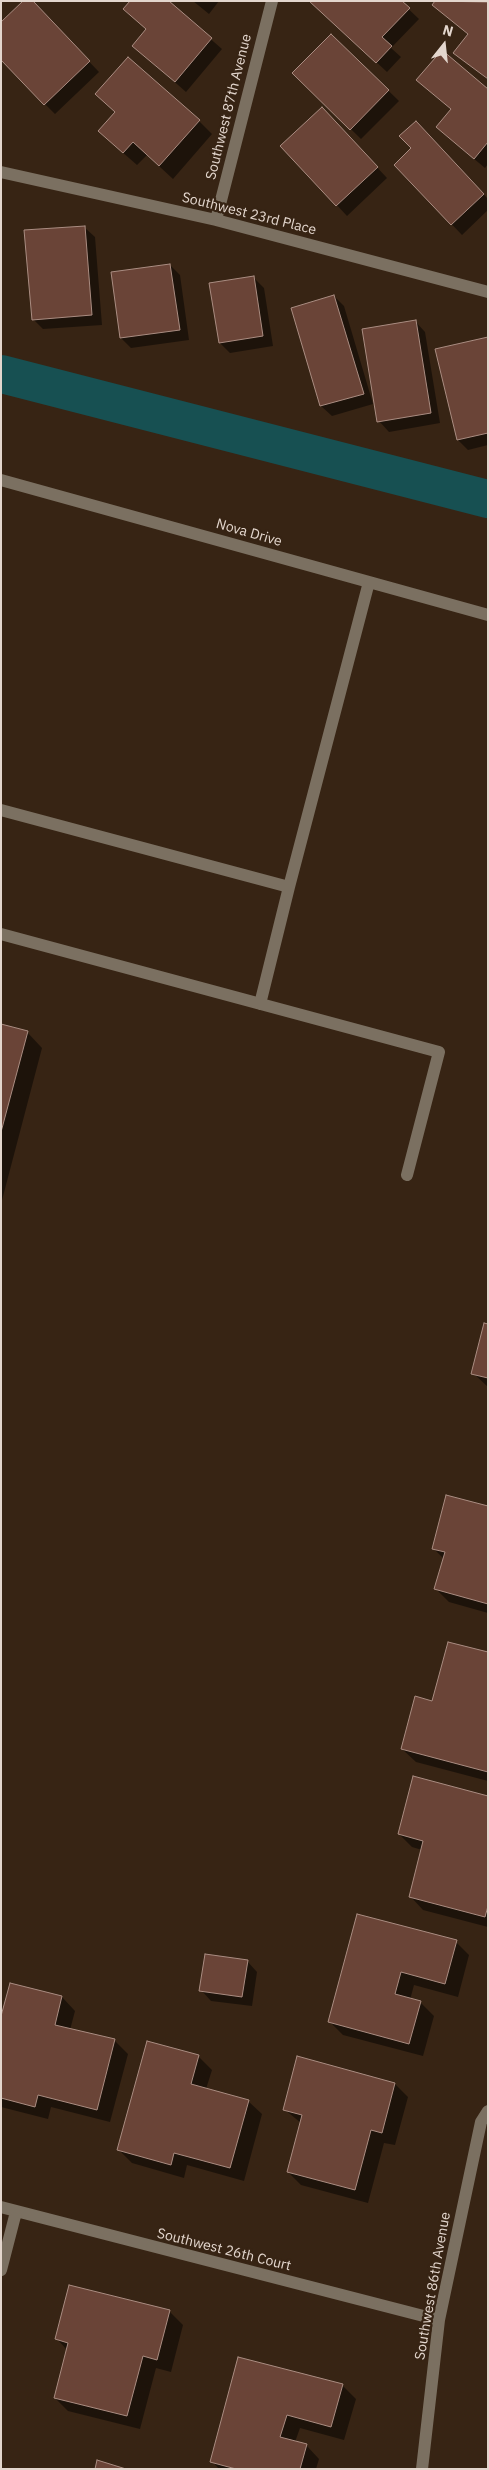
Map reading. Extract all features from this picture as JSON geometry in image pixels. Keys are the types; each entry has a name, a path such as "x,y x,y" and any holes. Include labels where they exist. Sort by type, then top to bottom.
{"street":[{"name":"Southwest 87th Avenue","path":"216,220 272,1"},
{"name":"Southwest 23rd Place","path":"1,172 216,220 488,292"},
{"name":"Nova Drive","path":"1,480 488,615"},
{"path":"260,1004 370,582"},
{"path":"1,810 289,887"},
{"path":"1,934 439,1052 407,1175"},
{"name":"Southwest 86th Avenue","path":"422,2469 439,2320 488,2111"},
{"name":"Southwest 26th Court","path":"1,2207 439,2320"},
{"path":"1,2270 16,2212"}],"building":[{"path":"23,1 33,1 90,61 44,105 1,60 1,22"},
{"path":"130,1 169,1 212,38 175,82 132,46 146,29 123,9"},
{"path":"309,1 402,1 410,8 382,37 392,46 376,63"},
{"path":"435,1 488,2 488,79 453,53 468,34 432,5"},
{"path":"331,34 389,90 350,130 292,73"},
{"path":"442,50 488,89 488,142 474,159 436,127 451,109 416,80"},
{"path":"128,57 200,120 159,166 133,142 123,153 98,131 115,112 95,94"},
{"path":"322,107 378,167 336,206 280,146"},
{"path":"416,121 484,194 451,225 394,165 411,148 399,136"},
{"path":"85,226 92,315 32,320 24,230"},
{"path":"170,264 180,330 120,338 111,272"},
{"path":"254,276 263,336 219,343 209,283"},
{"path":"334,295 364,394 320,406 291,308"},
{"path":"416,320 431,413 377,422 362,329"},
{"path":"488,337 488,433 457,440 435,349"},
{"path":"1,1024 28,1031 1,1132"},
{"path":"484,1323 488,1324 488,1378 471,1374"},
{"path":"446,1495 488,1506 488,1604 434,1589 445,1552 432,1549"},
{"path":"448,1642 488,1652 488,1772 401,1749 415,1696 432,1701"},
{"path":"413,1776 488,1796 488,1906 485,1917 409,1897 423,1841 398,1834"},
{"path":"357,1914 457,1940 445,1984 401,1972 395,1994 421,2001 409,2044 328,2022"},
{"path":"205,1954 248,1960 242,1997 199,1991"},
{"path":"10,1983 62,1996 55,2025 115,2039 97,2110 38,2095 35,2107 1,2098 1,2016"},
{"path":"147,2041 199,2055 191,2084 249,2100 230,2168 174,2153 171,2165 117,2150"},
{"path":"297,2056 395,2083 382,2133 371,2130 355,2190 287,2172 302,2115 283,2110"},
{"path":"69,2285 170,2310 157,2360 143,2356 127,2416 54,2398 68,2343 55,2339"},
{"path":"238,2357 343,2384 331,2427 287,2415 280,2437 307,2444 300,2469 236,2469 210,2462"},
{"path":"97,2460 126,2469 95,2469"}],"waterway":[{"path":"1,374 488,499"}]}
